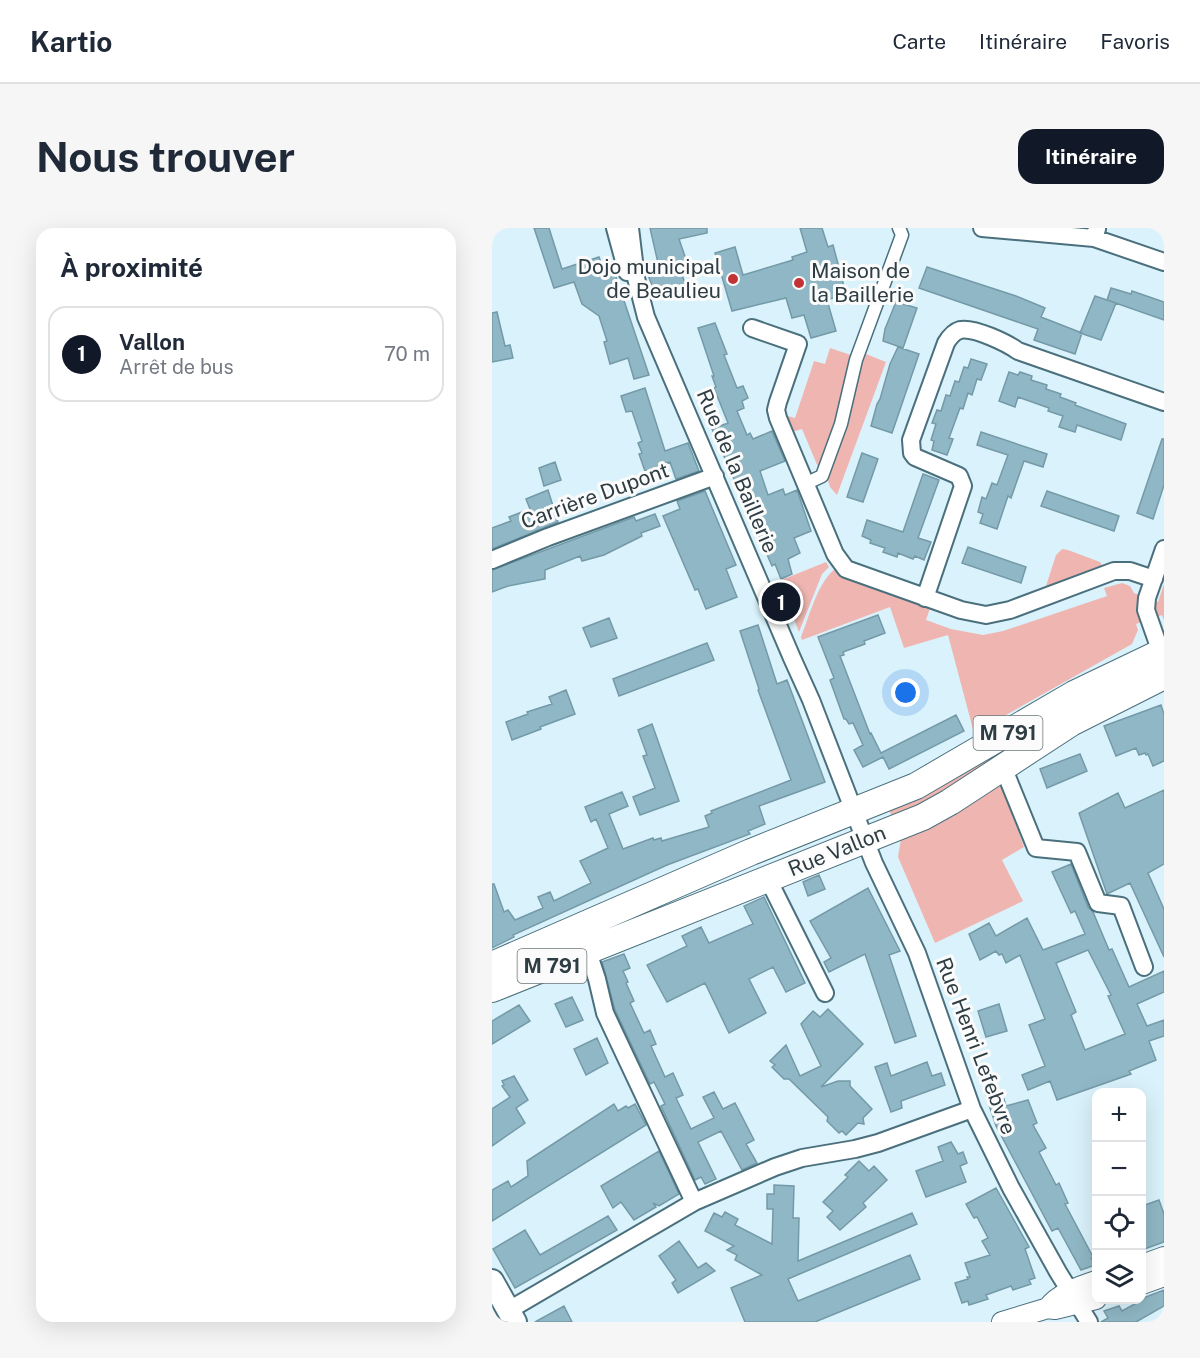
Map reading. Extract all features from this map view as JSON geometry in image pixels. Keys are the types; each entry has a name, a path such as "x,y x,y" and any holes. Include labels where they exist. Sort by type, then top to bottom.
{"main road":[{"name":"Rue Vallon","path":"492,965 751,852 916,786 1074,694 1163,661"},
{"name":"Rue Vallon","path":"492,989 937,810 1163,661"},
{"path":"492,1281 512,1316"}],"street":[{"name":"Rue de la Baillerie","path":"615,228 632,287 811,700 854,810"},
{"name":"Rue de la Baillerie","path":"630,228 636,278 646,317"},
{"path":"805,484 822,476 837,434 856,360 902,235 899,228"},
{"path":"982,228 1096,233 1164,262"},
{"path":"752,328 798,344 776,410 835,554 846,569 961,610 986,615 1003,612 1114,571 1130,571 1154,579"},
{"path":"925,598 963,486 959,476 915,457 912,453 911,440 946,343 955,332 969,330 1008,343 1018,351 1164,402"},
{"name":"Carrière Dupont","path":"492,560 714,476"},
{"path":"1163,661 1146,610 1147,598 1164,549"},
{"path":"1003,767 1036,848 1077,852 1098,903 1121,906 1144,967"},
{"name":"Rue Henri Lefebvre","path":"854,810 877,870 917,953 972,1109 1011,1188 1082,1298 1089,1322"},
{"path":"768,879 825,993"},
{"path":"588,951 605,1013 694,1202"},
{"path":"512,1316 694,1202 793,1161 878,1143 972,1109"},
{"path":"1146,1264 1164,1257"},
{"path":"1146,1283 1164,1276"},
{"path":"1002,1322 1048,1308 1051,1303 1082,1298 1092,1286"}],"shaded area":[{"path":"830,348 851,355 848,388 823,461 818,467 802,429 792,432 784,415 795,418 814,361 825,364"},
{"path":"861,352 886,362 837,495 830,487 827,477"},
{"path":"1062,549 1100,562 1103,567 1045,589 1056,555"},
{"path":"826,562 829,567 822,574 799,632 779,581"},
{"path":"836,568 931,605 926,620 951,629 983,635 1003,631 1107,596 1104,588 1122,583 1130,586 1134,593 1158,602 1164,584 1164,620 1162,615 1136,624 1138,630 1132,644 974,733 948,635 904,648 890,607 802,640 801,637 819,591 829,574"},
{"path":"1091,690 987,771 894,823 889,809"},
{"path":"1001,784 1024,847 1002,860 1023,901 935,943 898,857 901,839 959,810"}],"building":[{"path":"534,228 549,228 562,269 599,257 602,265 611,262 649,375 634,379 628,358 610,364 604,342 607,341 599,316 582,304 574,282 554,288"},
{"path":"650,228 707,228 707,233 679,239 689,268 687,268 688,273 682,275 687,288 657,299 645,267 658,263"},
{"name":"Maison de la Baillerie","path":"800,228 822,228 828,247 833,245 846,294 827,300 836,331 811,338 804,315 792,318 786,298 732,311 715,253 735,247 743,275 793,260 792,257 807,252"},
{"path":"927,267 1016,296 1045,308 1041,317 1082,333 1075,354 1034,340 1038,329 919,288"},
{"path":"1111,288 1131,294 1132,291 1164,302 1164,320 1107,300"},
{"path":"1095,296 1116,303 1101,340 1080,333"},
{"path":"896,302 917,308 903,348 883,341 885,329"},
{"path":"497,312 505,346 510,345 513,358 492,362 492,313"},
{"path":"715,323 737,388 743,386 748,398 742,401 744,408 737,411 747,435 750,433 753,439 772,431 785,461 760,471 768,495 783,489 785,495 797,490 811,531 794,538 800,553 788,559 792,574 781,579 775,564 772,566 712,429 728,423 714,388 716,387 712,376 714,376 698,328"},
{"path":"898,347 919,354 892,433 871,426 890,364"},
{"path":"971,359 987,364 981,380 977,379 972,395 968,393 963,409 960,408 949,438 953,439 947,455 932,450 934,441 931,440 936,424 932,423 937,410 941,411 946,395 950,396 955,381 959,382 964,367 968,368"},
{"path":"1009,372 1018,375 1020,372 1032,376 1031,380 1047,385 1046,389 1061,394 1060,397 1076,403 1075,405 1126,424 1121,440 1077,425 1075,432 1059,427 1063,416 1048,411 1049,408 1018,397 1015,407 999,401"},
{"path":"645,388 665,451 688,443 699,471 676,479 670,462 645,471 639,454 642,453 638,443 642,441 632,411 626,412 621,396"},
{"path":"981,432 1047,454 1043,467 1024,461 1011,498 1008,496 997,529 980,523 983,514 978,512 982,497 986,499 992,483 997,485 1008,455 977,445"},
{"path":"1162,439 1164,439 1164,485 1153,519 1137,513"},
{"path":"862,453 878,459 863,502 847,497"},
{"path":"555,462 561,480 544,486 539,468"},
{"path":"923,474 939,480 918,538 931,542 924,560 915,556 913,559 898,553 897,557 883,552 885,548 870,543 871,540 862,536 867,520 903,532"},
{"path":"548,490 558,522 492,549 492,528 511,521 509,517 530,509 526,499"},
{"path":"705,491 736,565 726,569 737,597 706,609 698,589 695,590 663,516 680,509 677,501"},
{"path":"1047,491 1119,516 1114,531 1041,506"},
{"path":"655,514 660,526 641,533 642,536 604,555 582,561 580,556 545,570 545,579 508,586 492,592 492,570 634,517 636,521"},
{"path":"968,547 1026,567 1021,583 962,563"},
{"path":"878,615 885,633 864,641 865,644 843,652 844,655 840,656 870,734 881,753 956,715 964,731 889,769 883,757 863,767 854,750 863,745 853,723 849,724 844,719 830,680 834,678 818,637"},
{"path":"609,618 617,638 591,647 583,628"},
{"path":"758,625 777,684 787,680 825,782 759,806 765,824 748,831 750,834 667,865 513,935 514,937 492,948 492,884 494,884 504,912 508,910 515,920 543,908 538,897 550,892 554,901 591,883 580,861 608,848 596,819 591,822 585,807 622,792 628,806 609,814 623,849 653,838 654,840 661,838 662,841 709,827 705,816 712,813 711,811 791,780 758,690 740,631"},
{"path":"707,643 714,660 619,696 613,679"},
{"path":"566,690 575,714 512,740 506,722 552,704 549,697"},
{"path":"1161,705 1164,714 1164,761 1153,766 1148,754 1139,755 1136,748 1116,756 1104,726"},
{"path":"652,724 679,801 640,815 633,797 655,788 643,756 647,755 638,730"},
{"path":"1080,754 1087,771 1047,788 1040,769"},
{"path":"1164,790 1164,864 1148,873 1164,909 1164,957 1130,883 1107,894 1079,813 1118,793 1125,808"},
{"path":"1071,864 1088,907 1093,912 1109,950 1112,949 1129,987 1164,971 1164,992 1137,1004 1147,1026 1164,1020 1164,1036 1149,1041 1156,1060 1129,1071 1131,1074 1057,1100 1050,1081 1028,1090 1022,1075 1045,1066 1029,1025 1045,1019 1020,955 1006,963 1002,954 999,955 996,951 980,960 969,934 989,923 996,936 1027,918 1043,950 1085,934 1075,911 1071,913 1052,872","holes":["1088,950 1111,995 1108,996 1125,1034 1085,1050 1071,1015 1076,1012 1056,963"]},
{"path":"819,875 825,889 808,896 803,882"},
{"path":"868,888 900,951 889,955 916,1036 895,1043 865,954 829,972 824,962 831,958 810,921"},
{"path":"764,897 805,983 786,992 773,967 749,979 766,1013 729,1033 705,983 667,1002 647,965 687,946 682,936 701,927 709,943 753,924 744,906"},
{"path":"624,954 630,968 623,971 634,1001 630,1003 644,1033 650,1030 656,1044 651,1046 665,1077 673,1073 683,1095 676,1098 691,1129 714,1118 703,1097 714,1092 723,1109 735,1103 754,1140 746,1144 757,1163 742,1170 721,1131 698,1142 716,1179 705,1184 701,1177 695,1180 661,1106 665,1104 654,1082 650,1084 615,1010 602,962"},
{"path":"572,997 583,1020 566,1027 555,1004"},
{"path":"999,1004 1007,1031 986,1037 978,1011"},
{"path":"519,1005 530,1021 492,1044 492,1021"},
{"path":"828,1009 863,1044 821,1087 838,1081 850,1081 850,1086 872,1109 863,1118 864,1124 858,1123 846,1135 842,1131 839,1133 827,1121 828,1117 789,1079 784,1079 772,1067 775,1065 770,1061 786,1045 800,1076 821,1066 801,1024 813,1011 820,1017"},
{"path":"597,1038 608,1063 586,1075 574,1049"},
{"path":"927,1062 932,1076 941,1073 945,1085 901,1101 902,1108 891,1112 875,1067 887,1063 891,1076"},
{"path":"514,1076 528,1100 516,1108 525,1123 492,1146 492,1109 510,1097 502,1086 504,1085 502,1081"},
{"path":"996,1089 1000,1101 1004,1099 1006,1106 1028,1100 1037,1123 1033,1125 1046,1148 1039,1152 1056,1185 1059,1183 1068,1203 1065,1204 1092,1255 1092,1266 1081,1270 1058,1228 1052,1231 996,1126 985,1093"},
{"path":"614,1104 618,1111 635,1104 646,1125 492,1221 492,1190 508,1181 511,1187 528,1176 527,1161"},
{"path":"951,1142 958,1154 963,1152 967,1163 960,1166 966,1182 926,1197 916,1171 943,1161 938,1147"},
{"path":"659,1151 679,1194 659,1206 653,1203 656,1207 634,1220 621,1202 613,1208 601,1186"},
{"path":"859,1161 869,1171 874,1166 887,1180 863,1203 866,1207 840,1230 827,1217 833,1211 823,1202 848,1177 845,1175"},
{"path":"774,1185 794,1186 793,1218 799,1218 798,1261 912,1213 917,1224 788,1279 798,1301 910,1255 920,1279 815,1322 745,1322 731,1288 762,1275 735,1260 737,1255 727,1250 734,1246 705,1231 714,1213 722,1217 725,1212 738,1219 735,1225 772,1244 773,1209 767,1209 767,1194 774,1194"},
{"path":"996,1188 1029,1247 1025,1249 1035,1278 1029,1280 1031,1284 1013,1290 1011,1286 986,1295 988,1299 969,1305 968,1301 962,1303 955,1283 970,1277 965,1263 990,1255 982,1241 988,1238 977,1217 974,1218 966,1204"},
{"path":"1159,1200 1164,1214 1164,1242 1146,1249 1146,1205"},
{"path":"608,1216 617,1230 515,1288 493,1249 525,1230 540,1255"},
{"path":"679,1241 698,1268 706,1263 715,1271 678,1293 672,1283 676,1280 659,1256"},
{"path":"1164,1290 1164,1306 1136,1322 1101,1322 1108,1318 1104,1311 1119,1306 1122,1311 1135,1304 1146,1304 1146,1297"},
{"path":"564,1306 572,1322 535,1322"}],"place":[{"name":"Dojo municipal de Beaulieu","path":"733,279"},
{"name":"Maison de la Baillerie","path":"799,283"},
{"name":"Vallon","path":"781,602"}]}
